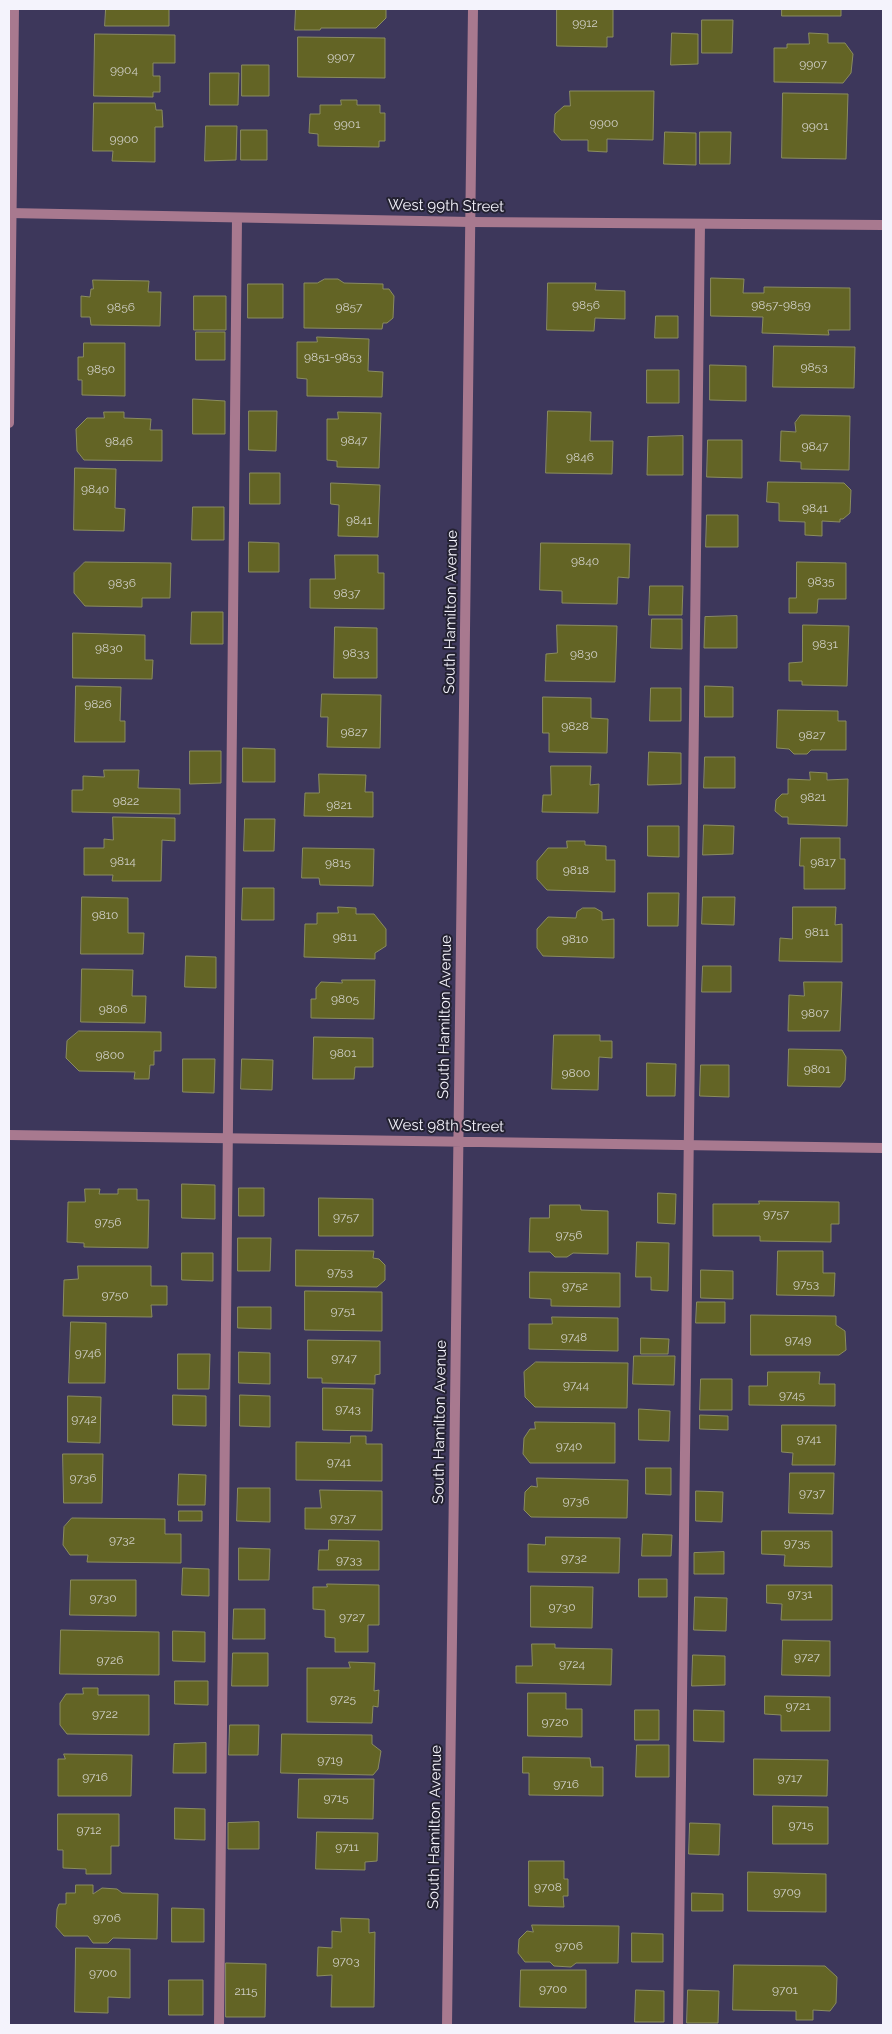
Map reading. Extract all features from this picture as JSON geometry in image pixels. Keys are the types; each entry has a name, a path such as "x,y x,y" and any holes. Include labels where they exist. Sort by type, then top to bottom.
{"street":[{"path":"9,424 10,213 14,9"},
{"name":"South Hamilton Avenue","path":"447,2025 473,9"},
{"name":"West 99th Street","path":"10,213 471,222 883,225"},
{"path":"219,2025 237,218"},
{"path":"678,2025 700,224"},
{"name":"West 98th Street","path":"9,1135 883,1148"}],"building":[{"path":"106,9 169,9 169,26 105,26"},
{"path":"296,9 386,9 386,18 376,28 295,30"},
{"path":"557,9 613,9 613,37 607,37 607,47 557,46"},
{"path":"782,9 841,9 841,16 782,16"},
{"path":"702,20 733,20 732,53 702,53"},
{"path":"672,33 698,34 698,64 671,65"},
{"path":"809,33 828,34 828,43 845,43 853,54 851,73 843,83 774,82 774,48 787,48 787,44 809,44"},
{"path":"95,34 175,35 175,63 153,63 153,76 160,76 160,92 153,92 153,97 94,96"},
{"path":"298,37 385,38 385,78 298,77"},
{"path":"242,65 269,65 269,96 242,96"},
{"path":"210,73 239,73 238,105 210,105"},
{"path":"570,91 654,91 653,140 607,139 607,152 588,151 588,140 561,140 554,132 555,114 564,106 570,106"},
{"path":"783,93 848,94 846,159 782,158"},
{"path":"341,100 357,100 357,105 380,105 380,113 385,113 385,141 379,141 379,147 318,146 318,134 309,133 310,114 320,114 320,105 341,105"},
{"path":"94,103 155,103 156,110 162,110 163,127 155,127 155,162 112,161 113,151 93,151"},
{"path":"206,126 237,126 236,160 205,161"},
{"path":"241,130 267,130 267,160 241,160"},
{"path":"665,132 696,133 696,165 664,164"},
{"path":"700,132 731,132 730,164 700,164"},
{"path":"711,278 744,279 743,293 764,293 764,287 850,288 850,330 828,330 829,335 762,333 763,317 711,316"},
{"path":"325,279 338,279 344,283 383,284 383,289 389,289 394,296 393,318 387,323 383,323 382,329 304,328 304,283 317,283"},
{"path":"93,280 149,281 148,292 161,292 160,326 91,325 90,317 81,317 81,296 90,297 91,289 93,289"},
{"path":"548,283 596,283 595,290 625,291 625,319 595,318 594,331 547,330"},
{"path":"248,284 283,284 283,318 248,318"},
{"path":"194,296 226,296 226,330 194,330"},
{"path":"656,316 678,316 678,338 655,338"},
{"path":"196,332 225,332 225,360 196,360"},
{"path":"317,337 369,339 368,371 383,372 382,397 307,396 307,379 297,378 297,342 317,342"},
{"path":"84,343 125,343 125,396 82,395 82,380 78,380 78,357 83,357"},
{"path":"774,346 855,347 854,388 773,387"},
{"path":"710,365 746,366 746,401 710,400"},
{"path":"647,370 679,370 679,403 647,403"},
{"path":"193,399 225,401 225,434 193,434"},
{"path":"249,411 277,411 276,451 249,450"},
{"path":"548,411 591,412 590,441 613,441 612,474 546,473"},
{"path":"104,412 124,412 124,418 151,419 150,430 162,430 162,461 84,460 77,451 76,429 87,418 104,418"},
{"path":"338,412 381,413 379,468 337,467 337,461 327,460 327,419 338,419"},
{"path":"801,415 850,416 849,470 801,469 801,462 780,461 781,431 796,432 795,423"},
{"path":"683,436 683,475 647,475 648,437"},
{"path":"708,440 742,440 742,478 707,477"},
{"path":"75,468 116,469 115,508 125,509 124,531 74,530"},
{"path":"250,473 280,473 280,504 250,504"},
{"path":"768,482 844,483 851,490 850,513 843,519 840,519 840,522 822,521 822,536 805,535 805,522 779,521 779,503 767,502"},
{"path":"331,483 380,485 378,537 338,536 339,505 331,504"},
{"path":"193,507 224,507 224,540 192,540"},
{"path":"707,515 738,515 738,547 706,547"},
{"path":"249,542 279,543 279,572 249,572"},
{"path":"541,543 630,544 629,578 618,577 617,604 562,603 562,591 540,590"},
{"path":"335,555 378,555 378,573 384,573 384,609 310,608 310,579 335,579"},
{"path":"85,562 171,563 170,598 142,598 142,607 85,606 74,593 74,573"},
{"path":"797,562 846,563 846,599 818,599 817,613 789,613 789,598 796,598"},
{"path":"650,586 683,586 682,615 649,615"},
{"path":"192,612 223,612 223,644 191,644"},
{"path":"737,616 737,648 704,648 705,617"},
{"path":"652,619 682,619 682,649 651,648"},
{"path":"557,625 617,626 615,682 545,681 546,654 557,653"},
{"path":"803,625 849,626 847,686 802,685 802,681 789,681 789,663 802,662"},
{"path":"335,627 377,628 377,678 334,678"},
{"path":"73,633 145,635 145,660 153,660 152,679 73,678"},
{"path":"76,686 121,687 120,721 125,721 125,742 75,742"},
{"path":"705,686 733,687 733,717 705,717"},
{"path":"651,688 681,688 681,721 650,721"},
{"path":"322,694 381,695 380,748 327,747 328,717 321,717"},
{"path":"543,697 591,698 591,718 608,719 607,753 549,752 549,733 543,733"},
{"path":"778,710 838,711 838,721 846,721 846,750 811,750 807,754 794,754 789,749 777,748"},
{"path":"243,748 275,749 275,782 243,782"},
{"path":"190,751 221,751 221,783 190,784"},
{"path":"649,752 681,753 681,784 648,785"},
{"path":"705,757 735,757 735,788 704,788"},
{"path":"551,766 591,766 590,785 599,784 598,813 542,812 543,795 551,795"},
{"path":"104,770 139,770 138,788 180,789 180,814 72,812 72,790 83,790 83,776 104,777"},
{"path":"810,772 827,773 827,780 848,779 847,826 788,824 788,817 782,817 775,811 776,800 782,794 788,794 788,779 810,780"},
{"path":"319,774 366,775 365,792 373,792 373,817 304,816 305,793 319,793"},
{"path":"113,817 175,818 175,841 162,840 161,881 112,881 113,875 84,875 84,848 104,848 104,839 113,840"},
{"path":"245,819 275,819 274,851 244,851"},
{"path":"704,825 734,826 733,854 703,855"},
{"path":"648,826 679,826 679,857 648,856"},
{"path":"801,838 840,838 840,859 845,859 845,889 804,889 804,866 800,866"},
{"path":"567,841 585,841 585,845 606,846 606,860 615,860 615,892 547,890 537,879 537,861 548,848 567,848"},
{"path":"303,848 374,849 373,886 320,885 319,878 302,878"},
{"path":"243,888 274,888 274,920 242,920"},
{"path":"648,893 679,893 678,926 648,926"},
{"path":"82,897 128,898 128,933 144,933 143,954 81,954"},
{"path":"703,897 735,897 734,925 702,924"},
{"path":"338,907 356,908 356,914 374,914 386,929 386,946 375,953 375,959 304,957 305,924 317,924 317,913 338,913"},
{"path":"793,907 836,907 835,925 842,924 842,962 779,961 780,938 792,939"},
{"path":"583,908 595,908 602,912 602,920 614,919 614,958 543,956 537,948 537,929 548,917 576,918 577,912"},
{"path":"186,956 216,957 216,988 185,987"},
{"path":"703,966 731,966 731,992 702,992"},
{"path":"82,969 133,970 132,996 146,996 145,1023 81,1022"},
{"path":"342,980 375,980 374,1019 311,1018 311,999 316,999 316,988 321,982 342,983"},
{"path":"804,982 842,982 840,1031 788,1031 789,995 804,996"},
{"path":"79,1031 161,1032 161,1051 154,1051 154,1065 150,1065 149,1079 134,1079 135,1072 79,1071 66,1058 67,1041"},
{"path":"554,1035 600,1035 600,1041 612,1041 612,1058 599,1057 598,1090 552,1089"},
{"path":"314,1037 373,1038 373,1067 355,1067 354,1079 313,1079"},
{"path":"789,1049 842,1050 846,1057 845,1080 840,1087 788,1086"},
{"path":"183,1059 215,1059 214,1093 183,1092"},
{"path":"242,1059 273,1060 272,1090 241,1089"},
{"path":"647,1063 676,1064 675,1096 647,1096"},
{"path":"701,1065 729,1065 729,1097 700,1096"},
{"path":"182,1184 215,1185 215,1219 182,1218"},
{"path":"239,1188 264,1188 264,1216 239,1216"},
{"path":"85,1189 100,1189 99,1194 118,1194 118,1189 137,1189 137,1200 149,1200 148,1248 84,1247 84,1243 67,1242 68,1202 85,1202"},
{"path":"658,1193 676,1194 675,1224 658,1223"},
{"path":"319,1198 373,1199 373,1236 319,1236"},
{"path":"759,1201 839,1202 839,1224 831,1224 831,1242 760,1241 760,1236 713,1236 713,1204 759,1204"},
{"path":"550,1205 580,1205 581,1210 608,1211 608,1254 573,1253 567,1257 555,1257 550,1252 529,1252 530,1218 549,1218"},
{"path":"238,1238 271,1238 270,1271 238,1271"},
{"path":"637,1242 669,1243 668,1291 651,1290 651,1277 636,1277"},
{"path":"296,1250 374,1251 373,1258 379,1259 385,1265 385,1280 377,1287 296,1286"},
{"path":"778,1251 823,1251 823,1273 835,1273 834,1296 777,1295"},
{"path":"182,1253 213,1253 213,1281 182,1280"},
{"path":"78,1266 151,1266 151,1286 167,1286 167,1305 151,1305 152,1317 63,1316 64,1280 78,1279"},
{"path":"701,1270 733,1271 733,1299 701,1298"},
{"path":"530,1272 620,1273 620,1307 551,1306 551,1299 530,1298"},
{"path":"305,1291 382,1292 382,1331 305,1330"},
{"path":"697,1302 725,1302 725,1323 696,1323"},
{"path":"238,1307 271,1307 271,1329 238,1328"},
{"path":"751,1315 836,1316 836,1325 845,1331 846,1350 839,1355 751,1355"},
{"path":"552,1317 618,1318 618,1351 529,1349 529,1324 552,1324"},
{"path":"71,1322 106,1323 105,1383 69,1383"},
{"path":"641,1338 669,1339 668,1354 641,1354"},
{"path":"308,1340 380,1341 380,1374 375,1375 375,1384 322,1383 322,1378 308,1378"},
{"path":"239,1352 270,1353 270,1384 239,1383"},
{"path":"178,1354 210,1354 209,1389 178,1389"},
{"path":"634,1356 675,1356 674,1385 633,1384"},
{"path":"536,1362 628,1363 627,1408 535,1407 525,1397 524,1372"},
{"path":"768,1372 820,1372 819,1384 835,1384 835,1406 749,1405 749,1386 767,1386"},
{"path":"701,1379 732,1379 732,1410 700,1410"},
{"path":"323,1388 373,1389 372,1431 323,1430"},
{"path":"173,1395 206,1396 206,1426 173,1425"},
{"path":"240,1395 270,1396 270,1427 240,1426"},
{"path":"68,1396 101,1397 100,1443 68,1442"},
{"path":"639,1409 670,1411 669,1441 639,1440"},
{"path":"700,1415 728,1416 728,1430 700,1429"},
{"path":"535,1422 615,1423 615,1463 530,1463 523,1454 524,1438 530,1429 535,1429"},
{"path":"782,1425 836,1425 835,1465 792,1465 793,1453 782,1452"},
{"path":"351,1436 366,1436 366,1444 382,1444 382,1481 296,1480 296,1442 350,1443"},
{"path":"63,1454 103,1454 102,1503 64,1503"},
{"path":"646,1468 671,1468 671,1495 646,1494"},
{"path":"790,1473 834,1473 833,1514 789,1513"},
{"path":"179,1474 206,1475 205,1505 178,1505"},
{"path":"537,1478 628,1480 627,1518 531,1517 524,1510 525,1492 531,1486 537,1487"},
{"path":"238,1488 270,1488 270,1522 237,1521"},
{"path":"320,1490 382,1491 382,1530 305,1529 305,1508 321,1508"},
{"path":"696,1491 723,1492 722,1522 696,1521"},
{"path":"179,1511 202,1511 202,1521 179,1521"},
{"path":"72,1518 165,1519 165,1534 181,1534 181,1563 87,1562 88,1555 70,1555 63,1545 64,1527"},
{"path":"762,1531 832,1531 832,1567 784,1566 785,1555 762,1554"},
{"path":"643,1534 672,1535 671,1556 642,1556"},
{"path":"546,1537 620,1538 619,1573 528,1572 528,1544 545,1545"},
{"path":"329,1540 379,1541 379,1570 318,1570 319,1550 328,1550"},
{"path":"239,1548 270,1549 269,1580 239,1580"},
{"path":"724,1552 724,1574 694,1574 694,1553"},
{"path":"183,1568 209,1569 209,1596 182,1595"},
{"path":"639,1579 667,1579 667,1597 639,1597"},
{"path":"71,1580 136,1580 136,1616 70,1615"},
{"path":"327,1584 379,1585 379,1625 368,1625 368,1652 335,1652 335,1638 325,1637 325,1610 313,1609 313,1587 327,1587"},
{"path":"767,1585 832,1585 832,1620 781,1620 782,1604 767,1603"},
{"path":"531,1586 593,1587 592,1628 531,1627"},
{"path":"695,1597 727,1598 726,1631 694,1630"},
{"path":"234,1609 265,1609 265,1639 233,1639"},
{"path":"61,1630 159,1632 159,1675 60,1674"},
{"path":"173,1631 205,1632 205,1662 173,1661"},
{"path":"783,1640 830,1641 830,1676 782,1675"},
{"path":"532,1644 555,1644 555,1648 612,1649 611,1685 516,1683 516,1666 532,1666"},
{"path":"233,1653 268,1653 268,1686 232,1686"},
{"path":"693,1655 725,1656 725,1685 692,1686"},
{"path":"349,1662 375,1663 374,1691 379,1690 378,1707 373,1706 372,1723 307,1722 307,1668 350,1668"},
{"path":"175,1681 208,1681 208,1705 175,1704"},
{"path":"83,1688 98,1688 98,1695 149,1695 149,1735 67,1734 60,1725 60,1703 66,1694 83,1694"},
{"path":"528,1693 566,1693 566,1709 582,1709 582,1737 528,1736"},
{"path":"765,1696 830,1697 830,1731 781,1731 781,1715 765,1714"},
{"path":"635,1710 659,1710 659,1740 635,1740"},
{"path":"694,1710 724,1711 724,1742 694,1741"},
{"path":"230,1725 259,1725 258,1755 229,1755"},
{"path":"282,1734 372,1735 372,1744 381,1751 378,1769 373,1775 281,1773"},
{"path":"206,1743 206,1773 173,1773 174,1744"},
{"path":"637,1745 669,1745 669,1777 636,1777"},
{"path":"64,1754 132,1755 131,1796 58,1796 58,1759 65,1759"},
{"path":"523,1757 590,1758 591,1767 603,1767 603,1796 529,1795 529,1773 523,1773"},
{"path":"754,1759 828,1760 827,1796 754,1795"},
{"path":"299,1779 374,1779 373,1819 298,1818"},
{"path":"773,1806 828,1807 828,1844 773,1844"},
{"path":"175,1808 205,1809 205,1840 175,1839"},
{"path":"58,1814 119,1814 119,1846 111,1846 111,1874 86,1874 86,1869 63,1868 63,1850 58,1850"},
{"path":"259,1822 259,1849 228,1849 228,1823"},
{"path":"690,1823 720,1824 719,1855 689,1854"},
{"path":"317,1832 378,1833 377,1861 365,1862 365,1870 316,1869"},
{"path":"529,1861 564,1861 564,1879 568,1879 568,1896 563,1896 564,1907 529,1906"},
{"path":"748,1872 826,1874 826,1912 748,1911"},
{"path":"76,1885 93,1885 93,1894 102,1888 117,1889 122,1893 158,1894 157,1939 113,1938 108,1943 93,1943 88,1936 64,1936 56,1927 57,1909 59,1904 66,1904 66,1893 75,1893"},
{"path":"692,1893 723,1894 723,1911 692,1911"},
{"path":"172,1908 204,1909 204,1942 172,1942"},
{"path":"341,1918 369,1919 369,1933 375,1932 374,2007 331,2007 332,1975 317,1976 318,1947 332,1948 332,1931 341,1932"},
{"path":"532,1925 619,1926 618,1963 576,1963 571,1967 554,1966 550,1962 525,1962 518,1953 519,1939 527,1931 533,1932"},
{"path":"632,1933 663,1934 663,1962 632,1962"},
{"path":"76,1948 130,1949 130,1998 108,1997 108,2013 75,2012"},
{"path":"226,1963 266,1964 265,2017 226,2017"},
{"path":"734,1965 825,1966 837,1977 836,2003 830,2011 813,2010 813,2020 796,2020 796,2011 733,2010"},
{"path":"521,1970 586,1970 586,2008 520,2007"},
{"path":"169,1980 203,1980 203,2015 169,2015"},
{"path":"636,1990 664,1991 664,2022 635,2022"},
{"path":"688,1990 719,1991 718,2023 687,2023"}]}
